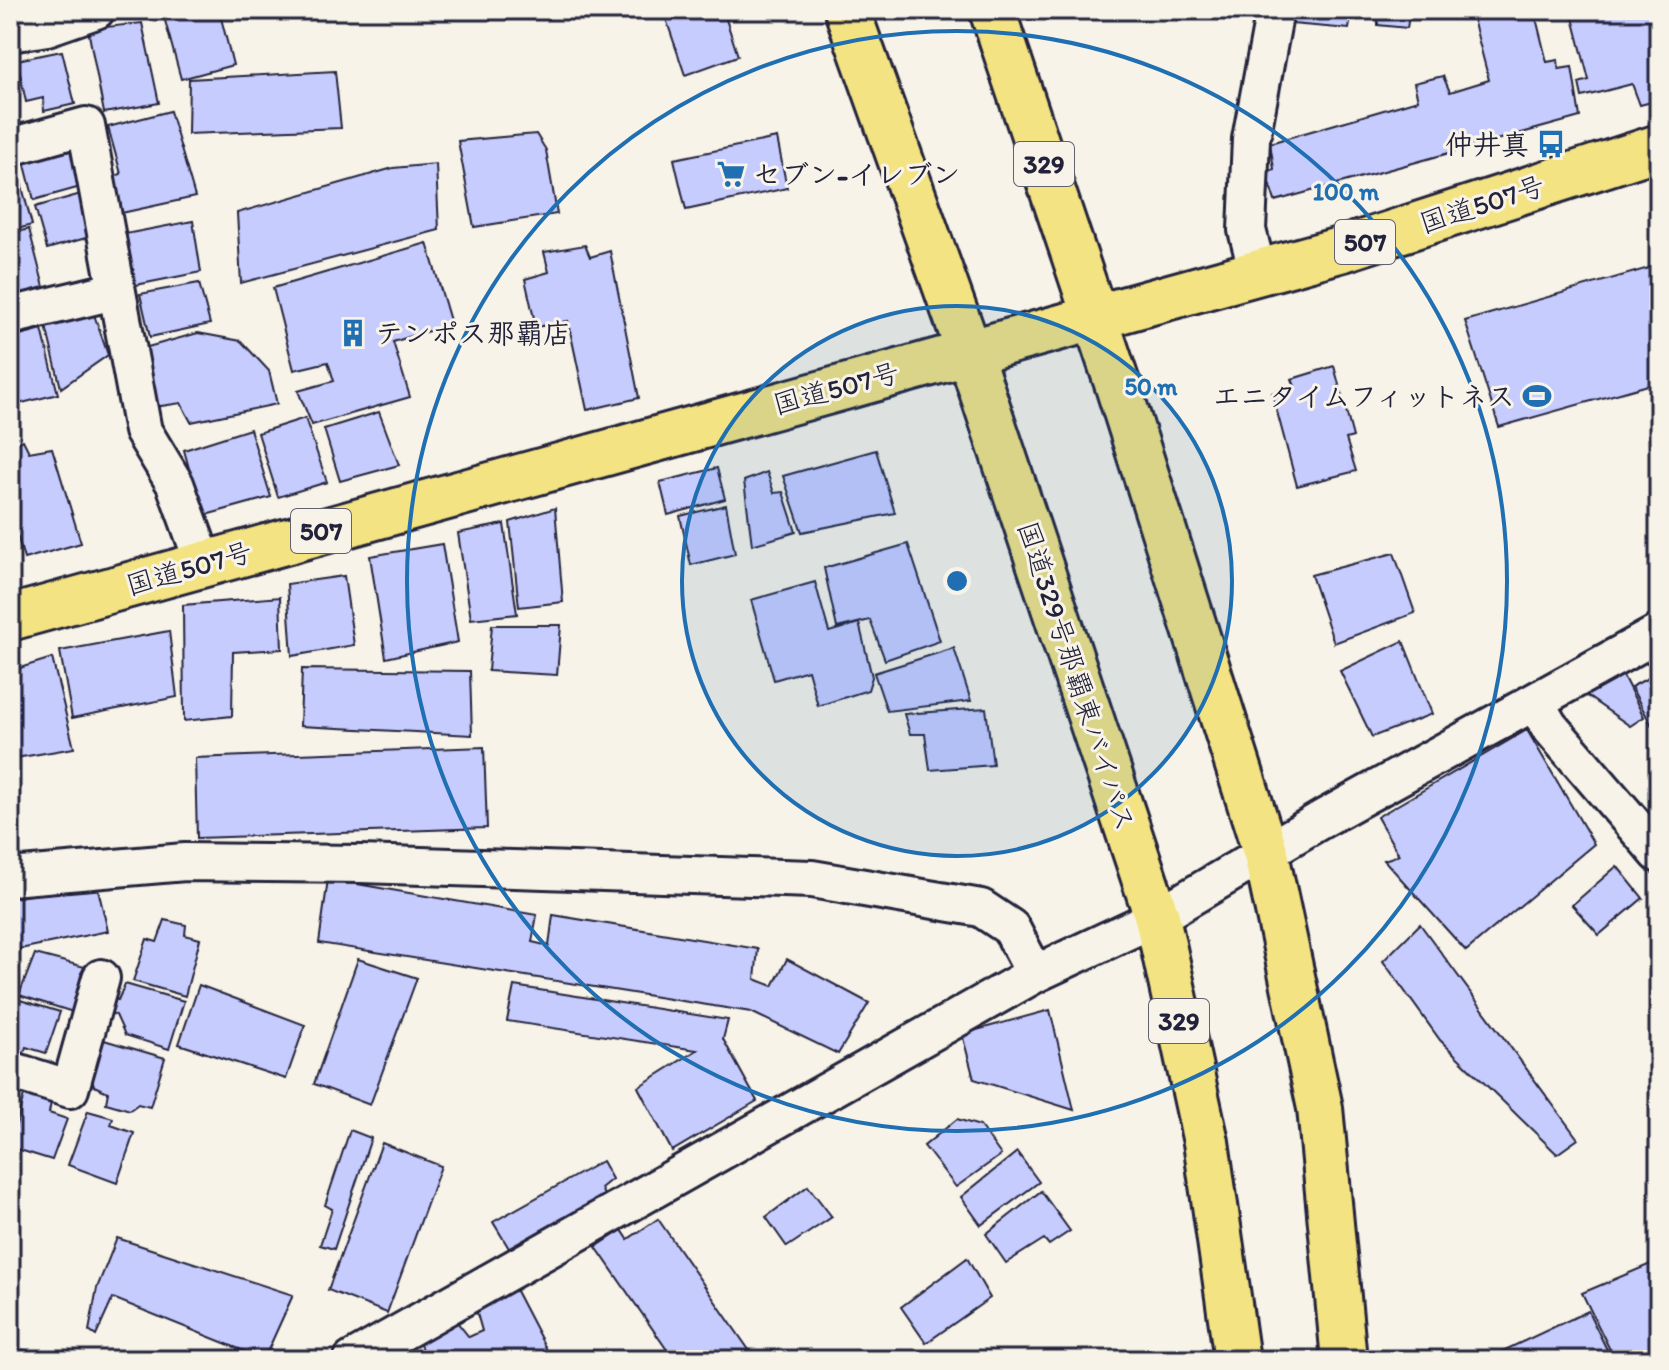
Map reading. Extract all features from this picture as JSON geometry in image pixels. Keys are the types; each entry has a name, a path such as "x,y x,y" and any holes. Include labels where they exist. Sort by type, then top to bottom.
{"highway":[{"name":"国道329号那覇東バイパス","path":"847,10 969,352 1157,917 1206,1142 1237,1360"},
{"name":"329","path":"992,10 1266,854 1320,1108 1344,1360"},
{"name":"国道507号","path":"10,618 1343,249 1659,147"}],"street":[{"path":"10,33 47,27 96,10"},
{"path":"1258,273 1247,230 1251,139 1275,10"},
{"path":"10,147 86,126 114,291 143,431 175,484 204,564"},
{"path":"10,316 114,291"},
{"path":"352,1360 1035,974 1157,917 1324,818 1659,633"},
{"path":"1535,702 1549,726 1659,854"},
{"path":"10,877 185,862 361,864 812,879 981,908 1011,928 1035,974"},
{"path":"10,1070 70,1089 101,978"}],"building":[{"path":"186,10 219,10 233,65 181,79 164,17"},
{"path":"663,10 723,10 738,56 685,75"},
{"path":"1294,10 1410,10 1407,28 1378,25 1378,13 1352,11 1349,29 1292,24"},
{"path":"1489,10 1534,10 1547,62 1558,60 1559,69 1572,67 1580,117 1275,201 1266,173 1274,169 1270,143 1418,100 1414,83 1443,76 1450,92 1489,80 1472,15"},
{"path":"1571,10 1659,10 1659,100 1640,105 1632,84 1582,97 1579,83 1589,80"},
{"path":"142,23 159,103 104,113 88,29"},
{"path":"62,51 75,104 44,111 43,98 26,102 17,60"},
{"path":"335,71 341,128 188,134 189,79"},
{"path":"170,111 195,197 117,214 110,178 121,174 108,127"},
{"path":"536,134 546,150 557,214 474,227 458,141"},
{"name":"セブン-イレブン","path":"777,138 787,188 686,210 674,159"},
{"path":"74,145 84,186 34,200 23,157"},
{"path":"436,164 439,230 241,283 237,213 393,168"},
{"path":"18,171 32,225 10,231 10,173"},
{"path":"81,194 93,236 47,249 35,207"},
{"path":"193,221 201,272 131,286 120,235"},
{"path":"29,229 44,287 10,297 10,234"},
{"name":"テンポス那覇店","path":"427,243 451,324 393,342 410,397 312,425 298,391 334,381 328,362 294,370 273,288"},
{"path":"585,245 590,257 610,251 639,398 587,410 568,321 536,327 525,279 549,272 544,252"},
{"path":"1659,265 1659,382 1499,427 1465,321"},
{"path":"199,283 210,324 150,337 140,294"},
{"path":"90,303 108,355 61,388 44,318"},
{"path":"42,329 58,394 10,406 10,338"},
{"path":"198,333 241,341 269,371 277,404 191,422 181,403 154,407 144,348"},
{"path":"1334,366 1353,437 1346,439 1356,471 1297,486 1272,393 1295,386 1292,379"},
{"path":"379,412 399,465 340,481 324,429"},
{"path":"305,418 327,482 278,497 258,433"},
{"path":"250,429 271,497 202,516 184,450"},
{"path":"23,440 29,452 52,448 81,543 24,559 10,510 10,446"},
{"path":"876,450 895,513 802,532 783,476"},
{"path":"717,468 725,499 668,515 660,482"},
{"path":"767,472 774,493 783,492 796,532 752,545 744,481"},
{"path":"726,505 735,554 691,565 680,516"},
{"path":"555,508 563,602 519,607 510,522"},
{"path":"504,524 517,614 471,619 458,533"},
{"path":"442,544 458,642 386,658 370,556"},
{"path":"908,544 940,641 885,660 870,620 837,628 824,568"},
{"path":"1394,553 1415,613 1334,643 1311,575"},
{"path":"344,576 354,645 292,656 287,584"},
{"path":"815,582 829,632 859,623 872,677 868,690 818,706 808,670 774,680 751,600"},
{"path":"280,597 282,649 233,652 232,716 184,721 183,605"},
{"path":"492,625 561,625 557,675 488,671"},
{"path":"169,631 177,697 72,718 60,651"},
{"path":"1403,641 1432,714 1372,737 1340,671"},
{"path":"954,648 971,701 887,711 874,673"},
{"path":"52,658 74,748 10,759 10,671"},
{"path":"302,669 470,671 472,735 300,726"},
{"path":"1620,670 1644,717 1630,726 1581,692"},
{"path":"1659,672 1659,726 1652,726 1631,687"},
{"path":"986,708 993,765 930,770 925,734 910,734 904,714"},
{"path":"1527,730 1594,844 1466,951 1384,860 1399,855 1377,817"},
{"path":"484,747 487,828 197,838 195,758"},
{"path":"1617,866 1643,898 1599,935 1572,905"},
{"path":"328,879 537,915 532,942 549,946 553,915 758,949 755,979 773,986 787,959 869,1003 838,1054 751,1012 319,943"},
{"path":"96,881 108,931 10,951 10,899"},
{"path":"165,920 186,925 185,935 200,939 185,996 133,981 147,939 157,942"},
{"path":"1420,924 1578,1139 1557,1154 1440,1040 1383,961"},
{"path":"35,954 85,967 81,973 86,976 73,1012 19,995"},
{"path":"358,959 417,978 370,1105 314,1084"},
{"path":"125,984 184,1001 169,1049 125,1035 116,1015 101,1010 106,997 118,1000"},
{"path":"199,985 305,1025 286,1079 179,1044"},
{"path":"514,986 728,1020 723,1039 757,1101 672,1151 638,1087 697,1050 507,1021"},
{"path":"10,997 60,1012 46,1053 26,1047 21,1062 10,1058"},
{"path":"1050,1010 1074,1110 974,1079 962,1034"},
{"path":"104,1040 165,1058 150,1107 138,1104 130,1110 106,1103 108,1092 94,1086 89,1065 97,1063"},
{"path":"26,1088 52,1097 49,1113 67,1119 52,1160 10,1147"},
{"path":"88,1111 113,1118 111,1125 134,1133 117,1183 68,1165"},
{"path":"957,1119 980,1126 1001,1155 956,1187 924,1146"},
{"path":"350,1130 371,1138 334,1249 320,1245 332,1209 325,1205"},
{"path":"382,1143 441,1166 387,1313 328,1290"},
{"path":"1017,1152 1039,1182 981,1225 961,1197"},
{"path":"602,1161 612,1179 601,1188 605,1198 510,1250 493,1222"},
{"path":"808,1186 832,1217 787,1247 766,1217"},
{"path":"1041,1191 1070,1231 1049,1245 1044,1239 1006,1263 986,1234"},
{"path":"658,1219 756,1360 674,1360 596,1247 622,1230 628,1239"},
{"path":"117,1238 293,1295 264,1359 113,1298 96,1336 89,1331 97,1288"},
{"path":"967,1258 990,1298 926,1343 901,1307"},
{"path":"1653,1263 1659,1270 1659,1346 1628,1360 1615,1360 1582,1293"},
{"path":"515,1289 552,1360 426,1360 419,1342 457,1322 469,1337 482,1331 476,1310"},
{"path":"1588,1311 1612,1360 1488,1358"},
{"path":"12,1347 62,1360 10,1360"}],"place":[{"name":"仲井真","path":"1551,144"},
{"name":"セブン-イレブン","path":"731,174"},
{"name":"テンポス那覇店","path":"353,333"},
{"name":"エニタイムフィットネス","path":"1537,396"}]}
